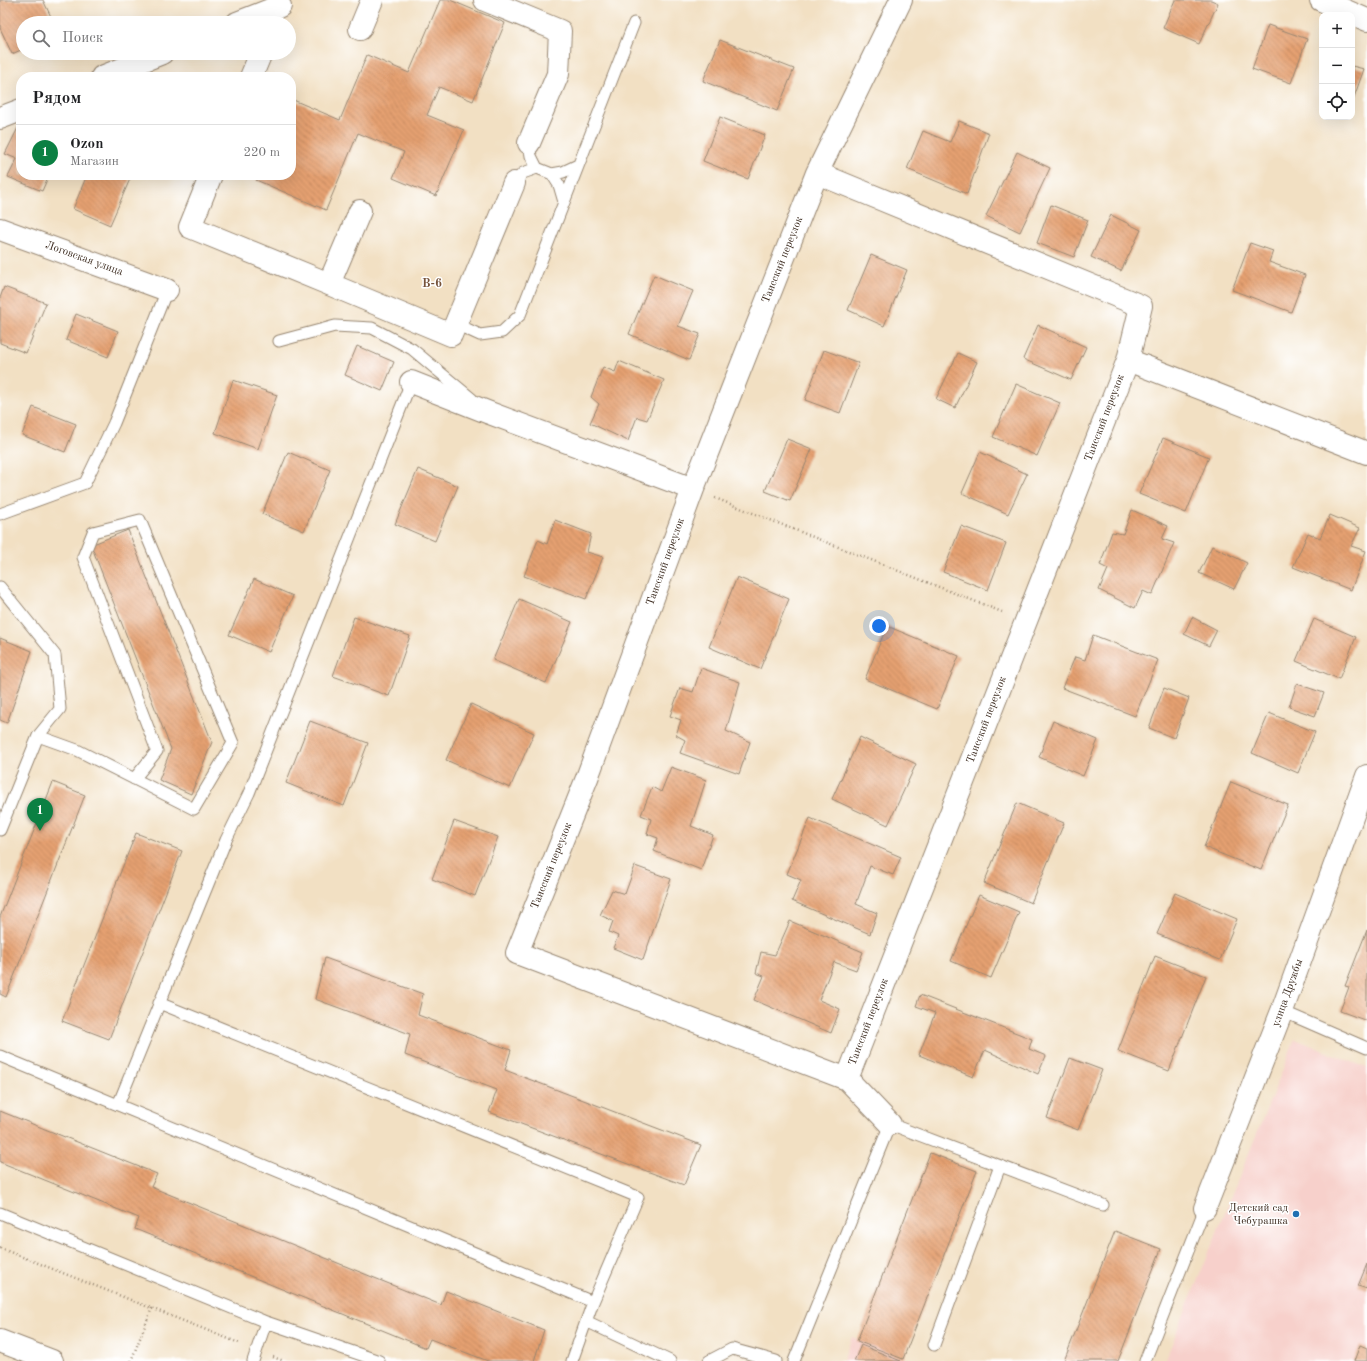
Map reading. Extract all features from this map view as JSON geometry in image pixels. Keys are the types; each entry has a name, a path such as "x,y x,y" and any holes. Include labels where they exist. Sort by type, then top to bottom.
{"street":[{"path":"360,29 372,0"},
{"path":"486,0 560,31 558,74 529,143"},
{"name":"Таисский переулок","path":"818,173 1141,306 1128,360 847,1080 517,953 587,778 692,489 818,173 901,0"},
{"path":"1320,0 1367,20"},
{"path":"259,16 278,10"},
{"path":"114,72 144,60"},
{"path":"253,72 258,60"},
{"path":"0,118 16,112"},
{"path":"209,180 190,227 451,335 514,183"},
{"path":"329,284 360,211"},
{"name":"Логовская улица","path":"0,229 167,290"},
{"name":"Таисский переулок","path":"1128,360 1367,453"},
{"path":"411,382 692,489"},
{"name":"улица Дружбы","path":"1205,1208 1282,1011 1367,776"},
{"path":"847,1080 890,1124"},
{"path":"0,1341 52,1361"},
{"path":"0,1353 21,1361"}],"lane":[{"path":"456,324 480,335 502,332 520,315 634,23"},
{"path":"529,143 531,156 537,168"},
{"path":"514,183 523,173 537,168 552,174 563,172 578,165"},
{"path":"552,174 559,185 564,202"},
{"path":"0,514 85,483 114,423 167,290"},
{"path":"279,341 335,326 372,328 412,349 487,412"},
{"path":"118,1105 226,840 249,793 411,382"},
{"path":"38,736 77,750 194,809 233,743 140,520 93,532 83,558 157,751 134,779"},
{"path":"0,586 55,655 60,709 38,736 0,830"},
{"path":"159,1003 638,1197 593,1302 572,1361"},
{"path":"1282,1011 1367,1048"},
{"path":"0,1056 593,1302"},
{"path":"794,1361 890,1124 1103,1205"},
{"path":"934,1345 1000,1166"},
{"path":"1145,1361 1205,1208"},
{"path":"0,1213 266,1322 379,1361"},
{"path":"586,1321 670,1361"},
{"path":"253,1361 266,1322"},
{"path":"709,1361 732,1349 776,1361"}],"path":[{"path":"692,489 1026,622"},
{"path":"0,1248 284,1361"},
{"path":"131,1361 152,1308"}],"shaded area":[{"name":"Детский сад Чебурашка","path":"1295,1039 1367,1068 1367,1361 1165,1361"},
{"path":"852,1337 910,1361 843,1361"}],"building":[{"path":"0,0 43,0 51,16 16,16 16,52 12,54 0,28"},
{"path":"440,0 450,0 505,23 473,101 439,87 427,115 464,130 436,196 393,178 404,152 358,133 326,210 256,180 296,180 296,101 340,120 367,55 409,73"},
{"path":"1175,0 1211,0 1218,3 1199,44 1163,28"},
{"path":"1268,25 1307,39 1291,83 1252,69"},
{"path":"720,40 794,69 777,111 703,81"},
{"path":"1355,67 1364,69 1355,94"},
{"path":"720,117 765,135 748,179 703,161"},
{"path":"959,121 989,133 967,194 907,169 923,131 950,142"},
{"path":"16,132 16,159 5,154"},
{"path":"1017,152 1050,168 1020,232 986,216"},
{"path":"16,161 16,180 47,180 42,191 8,177"},
{"path":"85,180 130,180 110,225 73,209"},
{"path":"1051,205 1088,220 1074,257 1037,243"},
{"path":"1111,215 1141,230 1121,271 1091,257"},
{"path":"1250,243 1273,251 1269,262 1305,275 1291,312 1232,290"},
{"path":"871,255 907,270 884,326 848,310"},
{"path":"654,275 693,291 678,326 700,334 689,360 629,334"},
{"path":"4,287 46,303 26,353 0,343 0,298"},
{"path":"76,314 118,331 108,357 66,340"},
{"path":"1038,325 1086,347 1071,380 1023,359"},
{"path":"357,346 394,362 382,391 345,375"},
{"path":"824,350 859,363 840,413 805,400"},
{"path":"958,353 977,362 955,408 936,399"},
{"path":"619,361 664,380 647,420 637,417 628,441 590,423 599,404 591,397 603,367 615,372"},
{"path":"233,380 277,395 258,449 215,433"},
{"path":"1016,384 1060,403 1037,456 993,437"},
{"path":"33,407 76,424 65,452 22,435"},
{"path":"1163,438 1209,457 1186,513 1139,494"},
{"path":"787,439 812,449 790,501 765,491"},
{"path":"288,452 330,470 304,531 262,514"},
{"path":"980,452 1027,474 1008,514 962,493"},
{"path":"418,469 458,486 435,541 395,524"},
{"path":"1132,510 1168,526 1162,539 1174,543 1152,595 1143,591 1135,608 1099,590 1108,569 1100,565 1112,532 1123,534"},
{"path":"1330,515 1360,528 1351,546 1366,551 1351,590 1293,567 1308,533 1320,538"},
{"path":"555,520 591,534 587,552 603,557 586,599 524,576 538,540 547,544"},
{"path":"961,526 1006,543 988,590 943,572"},
{"path":"128,530 212,742 191,794 159,780 171,749 91,545"},
{"path":"1212,546 1247,563 1234,589 1199,573"},
{"path":"737,577 789,599 760,669 709,647"},
{"path":"254,579 293,596 269,652 229,635"},
{"path":"519,599 572,622 546,683 493,660"},
{"path":"354,617 410,636 389,696 333,676"},
{"path":"1192,617 1217,630 1209,646 1184,634"},
{"path":"1314,619 1356,637 1339,679 1296,661"},
{"path":"887,626 959,656 937,709 865,679"},
{"path":"1093,635 1158,660 1135,716 1062,688 1075,657 1085,660"},
{"path":"0,638 32,651 7,723 0,720"},
{"path":"701,668 740,682 726,731 750,742 739,774 680,753 685,740 676,735 681,720 670,716 680,688 693,692"},
{"path":"1297,684 1324,693 1315,716 1289,707"},
{"path":"1164,688 1189,698 1174,738 1149,728"},
{"path":"471,704 534,733 510,788 446,760"},
{"path":"1269,713 1315,732 1298,773 1252,753"},
{"path":"310,721 368,743 344,806 286,783"},
{"path":"1053,721 1098,740 1083,776 1039,757"},
{"path":"860,737 916,764 888,825 832,799"},
{"path":"671,767 706,780 691,826 713,835 701,870 654,851 658,838 647,834 651,819 641,815 652,787 661,792"},
{"path":"53,782 85,795 6,997 0,994 0,917"},
{"path":"1231,782 1288,805 1261,870 1204,847"},
{"path":"1017,803 1064,823 1031,903 984,883"},
{"path":"810,818 901,857 893,875 870,866 856,904 877,913 870,934 792,901 801,880 787,874"},
{"path":"454,821 498,837 475,896 432,879"},
{"path":"136,833 182,851 109,1039 62,1021"},
{"path":"635,866 671,879 643,960 613,948 618,936 609,932 613,921 600,915 612,890 625,894"},
{"path":"1175,893 1237,919 1220,960 1157,934"},
{"path":"979,895 1019,912 991,978 951,961"},
{"path":"790,921 863,952 856,970 834,962 819,1000 840,1009 831,1033 754,1000 764,976 756,973 761,952 775,955"},
{"path":"1367,930 1367,1021 1340,1011 1349,987 1345,986"},
{"path":"1155,956 1206,976 1169,1071 1118,1051"},
{"path":"325,958 423,994 418,1015 511,1050 505,1070 701,1145 684,1185 489,1112 497,1090 405,1055 410,1034 315,999"},
{"path":"920,995 1032,1039 1029,1049 1046,1056 1038,1074 985,1050 973,1077 919,1055 935,1013 916,1006"},
{"path":"1070,1058 1102,1070 1078,1130 1047,1118"},
{"path":"0,1111 157,1174 151,1187 441,1305 446,1291 544,1330 534,1361 488,1361 430,1339 426,1348 135,1229 139,1218 0,1162"},
{"path":"930,1153 977,1171 903,1359 857,1341"},
{"path":"1115,1231 1161,1249 1118,1361 1064,1361"},
{"path":"1367,1264 1367,1289 1358,1286"},
{"path":"861,1345 901,1361 854,1361"},
{"path":"1360,1345 1367,1348 1367,1361 1354,1361"}],"place":[{"name":"Ozon","path":"40,831"},
{"name":"Детский сад Чебурашка","path":"1296,1214"}],"district":[{"name":"В-6","path":"432,284"}]}
